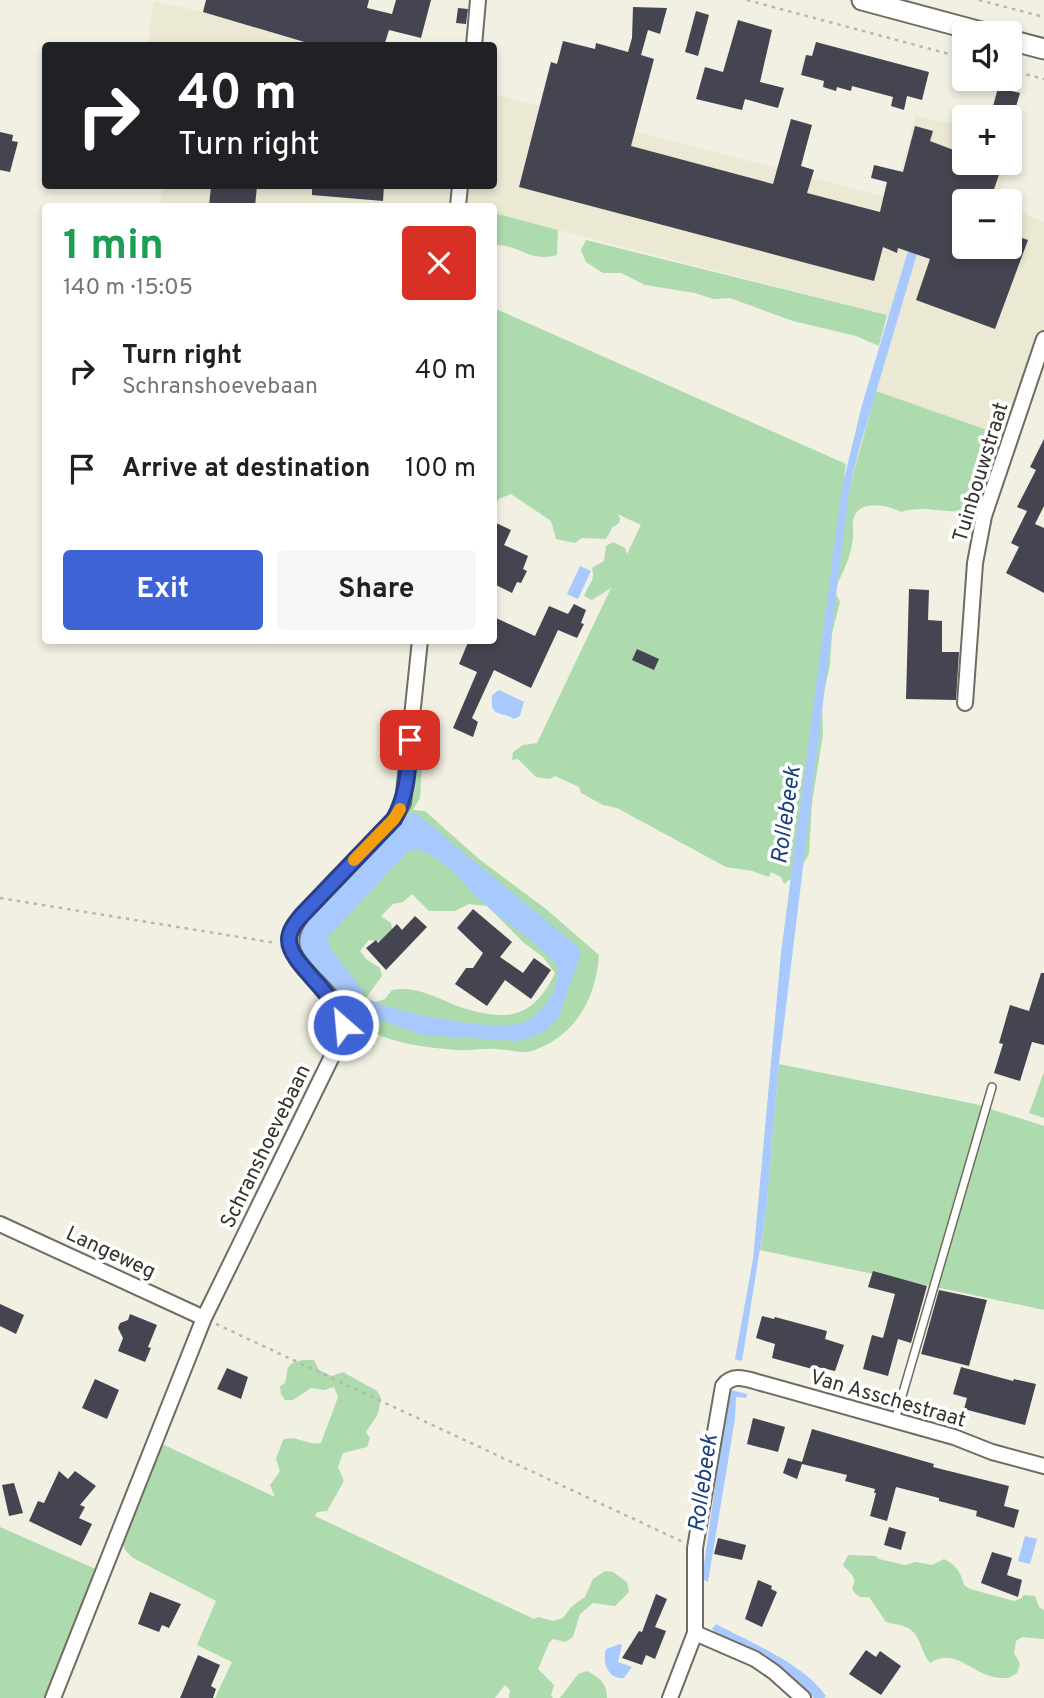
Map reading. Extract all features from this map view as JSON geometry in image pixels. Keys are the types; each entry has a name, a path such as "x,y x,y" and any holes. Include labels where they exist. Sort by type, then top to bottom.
{"main road":[{"path":"862,0 952,24"},
{"path":"1022,43 1044,49"}],"street":[{"path":"474,42 478,0"},
{"name":"Tuinbouwstraat","path":"965,704 975,563 984,516 1044,339"},
{"path":"290,945 289,939 295,924 394,819 403,803 420,644"},
{"name":"Schranshoevebaan","path":"53,1698 204,1318 341,1038 341,1012 304,967 290,945"},
{"name":"Langeweg","path":"0,1224 204,1318"},
{"name":"Van Asschestraat","path":"695,1548 723,1386 727,1381 738,1377 894,1420 1044,1466"},
{"path":"670,1698 695,1633 695,1548"},
{"path":"695,1633 755,1660 774,1672 803,1698"}],"lane":[{"path":"894,1420 992,1087"}],"path":[{"path":"747,0 952,55"},
{"path":"979,0 1044,17"},
{"path":"1022,73 1044,79"},
{"path":"0,898 290,945"},
{"path":"204,1318 695,1548"}],"shaded area":[{"path":"154,2 195,10 307,42 148,42"},
{"path":"497,95 894,199 915,116 952,124 952,175 1005,175 1001,189 952,189 952,259 1022,259 1022,213 1044,222 1044,339 1010,438 876,391 898,318 497,214 497,203 160,203 163,189 497,189"}],"green space":[{"path":"497,214 558,230 557,255 539,257 497,245"},
{"path":"586,240 887,315 879,346 856,336 793,321 730,298 713,299 695,293 645,285 621,273 603,273 586,262 581,250"},
{"path":"497,309 846,464 844,477 851,482 876,391 1010,438 987,508 976,506 962,511 921,509 902,512 873,505 860,509 855,514 850,552 834,590 840,602 822,700 823,735 812,803 809,854 798,873 784,884 781,877 771,872 769,877 726,867 617,808 603,805 581,793 579,787 555,776 550,779 536,777 518,759 512,760 513,752 523,745 537,743 611,588 592,600 584,596 592,579 592,568 604,561 606,546 613,542 625,548 627,554 641,525 617,514 619,523 612,528 606,539 582,538 575,543 556,539 551,521 511,494 497,502"},
{"path":"419,714 425,716 420,798 413,810 425,811 479,859 546,909 599,955 593,986 581,1014 561,1036 532,1051 457,1050 419,1046 378,1035 361,1021 366,1005 385,999 392,990 410,989 477,1012 505,1015 528,1008 537,1000 555,973 543,957 524,943 487,906 469,904 455,911 429,911 412,894 403,902 393,904 381,916 391,923 394,940 392,943 369,940 360,951 366,959 380,968 382,976 360,1006 331,991 306,965 298,949 297,937 318,901 408,802 414,772"},
{"path":"779,1064 975,1104 1044,1126 1044,1310 760,1250"},
{"path":"1044,1072 1044,1118 1029,1113"},
{"path":"303,1360 314,1360 319,1370 332,1376 343,1372 377,1391 381,1398 378,1414 366,1432 370,1438 367,1447 343,1453 338,1467 344,1481 327,1511 317,1512 315,1516 534,1619 538,1617 553,1621 563,1618 571,1607 585,1597 593,1579 605,1571 613,1572 627,1582 629,1592 615,1606 593,1603 580,1614 573,1637 565,1642 553,1639 549,1643 538,1669 554,1685 551,1696 553,1698 509,1698 510,1690 505,1685 495,1698 215,1698 232,1662 197,1645 216,1601 133,1558 121,1541 160,1443 275,1497 270,1485 280,1471 276,1459 283,1440 292,1438 321,1443 338,1397 334,1387 324,1390 311,1388 293,1400 285,1400 280,1386 285,1383 288,1367"},
{"path":"0,1527 98,1570 50,1698 0,1698"},
{"path":"848,1555 875,1556 905,1565 916,1562 932,1565 944,1559 957,1569 964,1585 970,1589 1014,1601 1023,1595 1035,1596 1039,1607 1044,1610 1044,1639 1022,1637 1016,1641 1014,1653 1020,1664 1017,1673 1008,1678 990,1676 954,1659 938,1659 930,1663 914,1632 886,1622 869,1597 859,1596 852,1589 854,1578 843,1565"},
{"path":"587,1671 602,1682 607,1698 560,1698 578,1674"}],"water":[{"path":"908,251 917,254 849,490 779,1064 766,1211 742,1361 735,1359 753,1259 781,953 842,487 862,405"},
{"path":"580,566 591,571 578,599 567,594"},
{"path":"499,690 524,702 520,716 514,719 494,711 492,695"},
{"path":"411,812 417,814 577,946 581,954 559,1016 547,1030 519,1041 422,1035 358,1012 371,1000 446,1020 508,1025 529,1019 553,993 558,967 550,958 496,914 442,862 423,851 408,851 327,938 330,948 364,992 350,998 334,987 302,953 300,932 312,911"},
{"path":"731,1390 747,1394 746,1398 736,1397 735,1419 708,1582 702,1579"},
{"path":"1025,1536 1037,1539 1030,1564 1018,1561"},
{"path":"716,1624 790,1664 816,1684 826,1696 814,1698 773,1664 716,1633 712,1629"},
{"path":"620,1644 618,1662 632,1667 624,1678 610,1673 605,1660 606,1649"}],"building":[{"path":"206,0 369,0 367,8 392,14 396,0 431,0 421,38 389,30 385,42 304,42 203,12"},
{"path":"633,7 667,8 660,34 648,30 641,55 654,59 631,146 773,184 791,119 812,125 801,166 814,170 807,193 880,212 887,182 871,178 874,165 903,172 915,126 933,131 930,141 952,149 952,175 999,175 994,189 952,189 952,259 1021,259 995,329 916,300 930,259 898,248 897,253 883,247 874,281 519,187 551,62 557,64 563,41 595,49 596,43 628,52 632,38"},
{"path":"458,8 468,9 466,24 456,23"},
{"path":"696,11 709,15 698,56 685,52"},
{"path":"738,20 772,30 760,82 784,88 778,108 745,99 742,110 696,99 705,67 723,72"},
{"path":"816,42 929,72 922,100 907,96 904,110 891,106 893,97 852,86 851,91 837,87 836,91 823,87 824,81 801,75 806,55 812,56"},
{"path":"997,91 1020,93 1016,105 993,105"},
{"path":"0,132 13,135 12,141 18,142 10,172 0,170"},
{"path":"211,189 257,189 255,203 209,203"},
{"path":"312,189 384,189 383,201 312,195"},
{"path":"1022,238 1028,240 1022,256"},
{"path":"1044,439 1044,506 1035,524 1044,528 1044,593 1006,573 1019,547 1011,543 1027,511 1017,507 1036,470 1030,467"},
{"path":"497,523 511,530 504,545 528,556 523,569 527,571 512,593 497,586"},
{"path":"909,589 929,590 928,620 942,621 942,652 959,652 956,700 906,699"},
{"path":"574,604 586,610 581,623 584,624 577,638 558,630 531,688 494,670 472,718 478,722 473,737 453,728 477,672 459,664 467,644 497,644 497,618 535,636 549,606 568,614"},
{"path":"637,649 659,659 654,670 632,660"},
{"path":"473,909 512,942 500,957 523,973 534,958 551,970 531,999 505,980 487,1006 455,984 466,968 473,968 483,953 457,928"},
{"path":"415,916 427,927 386,970 366,948 376,940 378,943 397,924 402,930"},
{"path":"1041,973 1044,973 1044,1045 1032,1042 1020,1081 994,1073 1003,1044 999,1043 1010,1005 1029,1011"},
{"path":"873,1271 927,1286 911,1343 898,1339 888,1376 863,1369 872,1335 883,1338 895,1294 868,1287"},
{"path":"939,1290 987,1300 969,1366 921,1354"},
{"path":"0,1304 24,1315 16,1334 0,1326"},
{"path":"130,1314 157,1325 145,1362 118,1351 123,1338 118,1328 120,1323 128,1320"},
{"path":"762,1316 827,1331 825,1339 844,1345 835,1371 817,1367 816,1370 772,1358 775,1344 756,1338"},
{"path":"961,1367 1013,1381 1014,1379 1036,1384 1025,1425 964,1409 967,1398 953,1394"},
{"path":"227,1368 248,1377 241,1399 217,1389"},
{"path":"95,1379 119,1390 107,1419 82,1408"},
{"path":"753,1418 785,1427 778,1452 747,1444"},
{"path":"812,1429 934,1464 933,1467 1009,1486 1004,1506 1019,1510 1014,1528 976,1516 977,1511 896,1487 887,1521 870,1516 875,1489 845,1481 847,1475 802,1464 797,1479 783,1473 788,1458 802,1462"},
{"path":"59,1471 68,1479 75,1471 96,1486 80,1505 85,1507 79,1518 92,1524 81,1546 29,1521 38,1501 44,1503"},
{"path":"14,1483 23,1513 9,1516 2,1485"},
{"path":"889,1527 906,1532 901,1550 884,1545"},
{"path":"718,1538 746,1545 742,1560 714,1554"},
{"path":"992,1552 1012,1558 1007,1575 1022,1580 1018,1597 981,1583"},
{"path":"758,1580 772,1586 771,1589 777,1592 762,1627 745,1619"},
{"path":"150,1592 181,1604 169,1628 162,1625 159,1632 138,1624"},
{"path":"656,1594 667,1599 655,1627 666,1631 655,1659 646,1655 642,1665 622,1658 639,1631 642,1632"},
{"path":"866,1650 876,1657 880,1651 901,1666 881,1695 849,1674"},
{"path":"198,1655 220,1665 211,1686 216,1689 213,1698 180,1698"}],"slow traffic":[{"path":"354,860 394,819 400,809"}],"route":[{"path":"343,1025 341,1012 293,953 289,939 302,915 394,819 403,803 406,790 410,740"}],"water label":[{"name":"Rollebeek","path":"785,815"},
{"name":"Rollebeek","path":"702,1483"}]}
